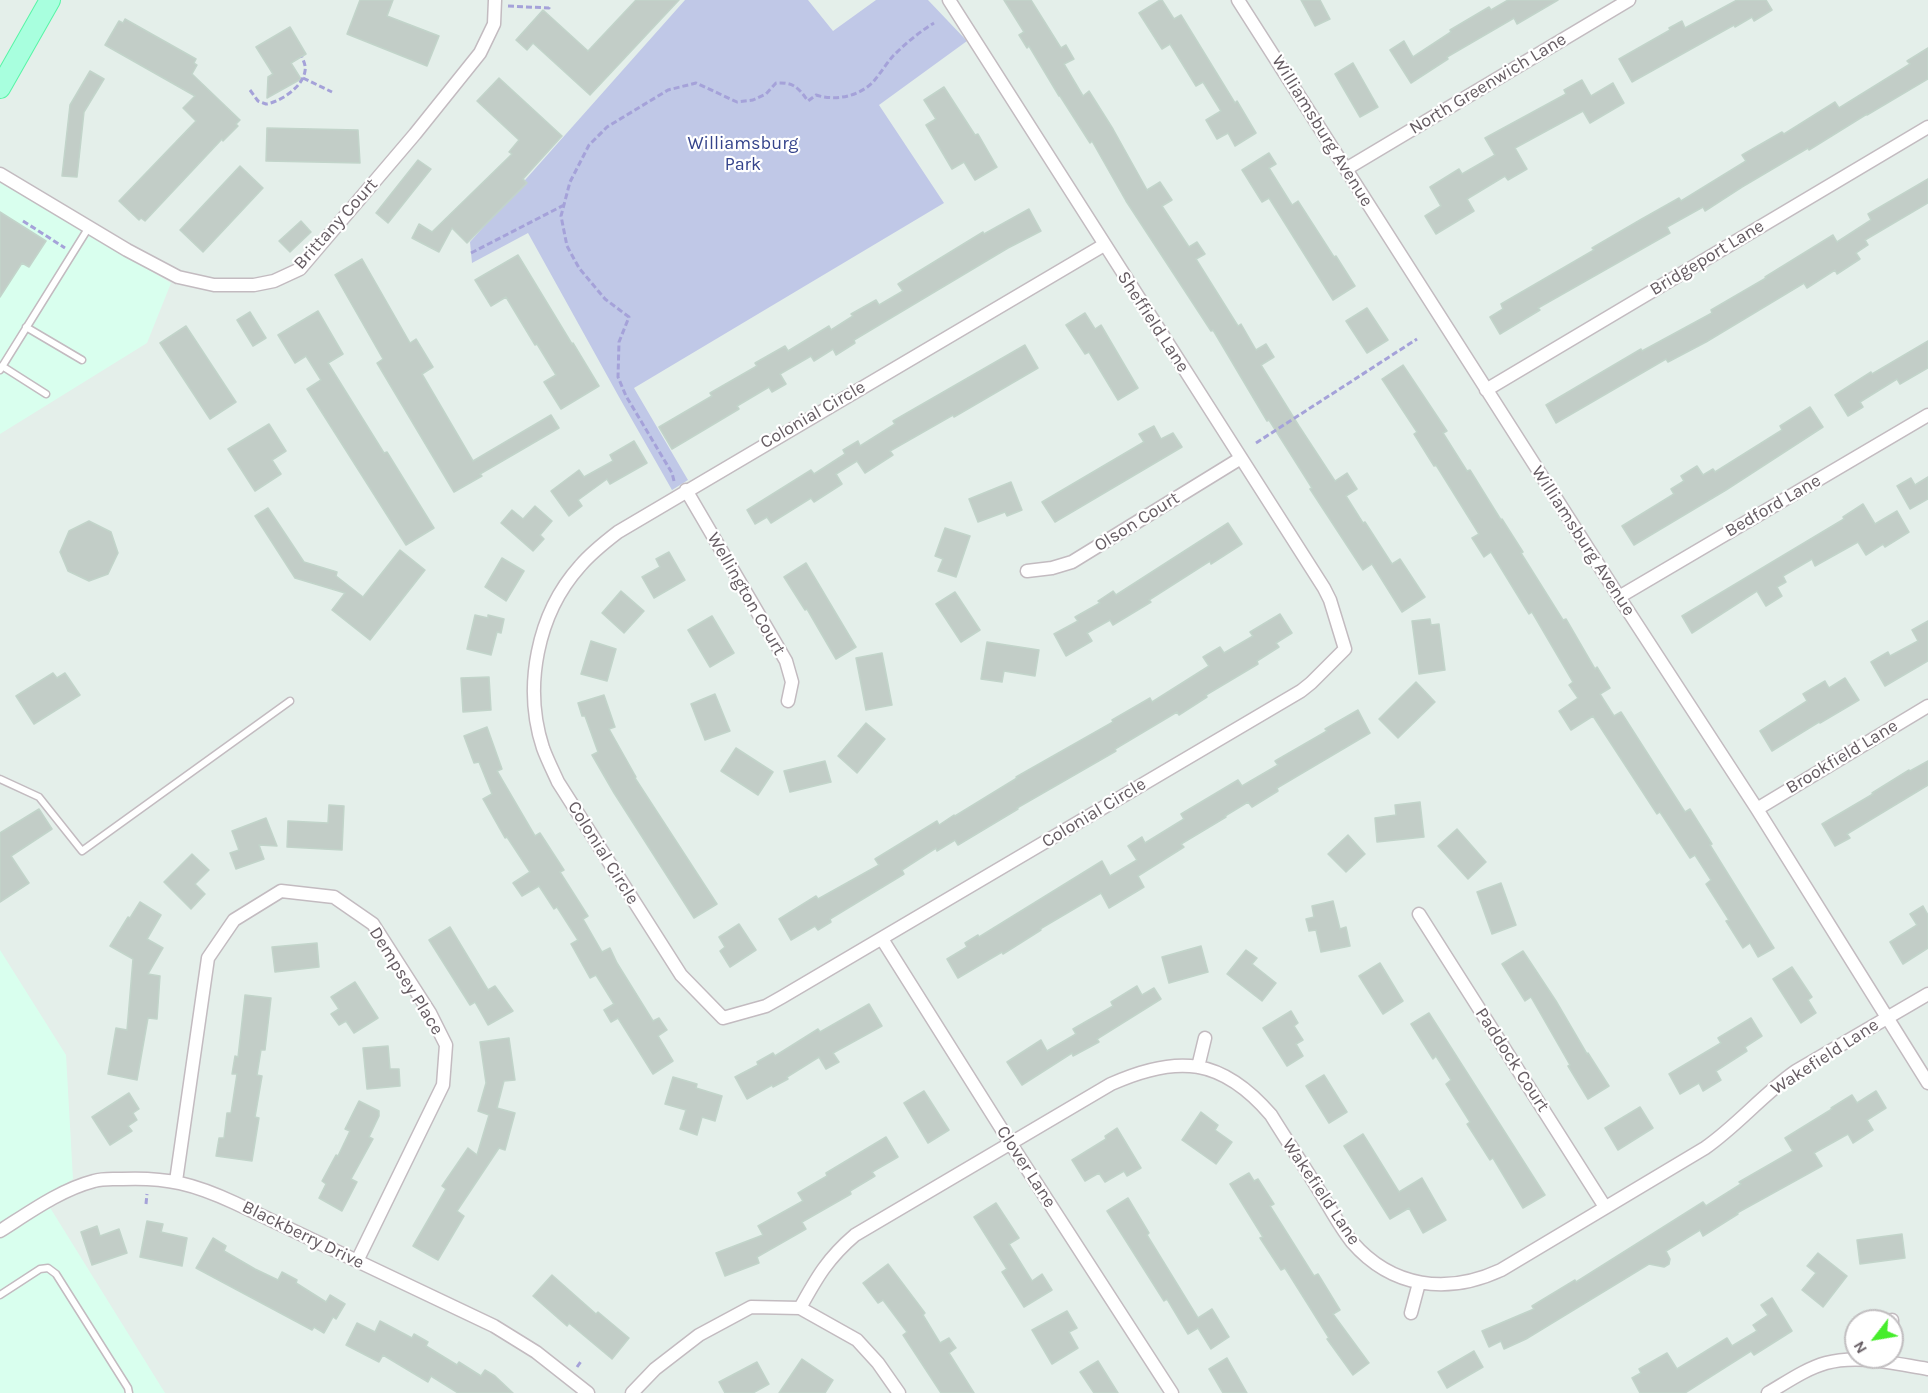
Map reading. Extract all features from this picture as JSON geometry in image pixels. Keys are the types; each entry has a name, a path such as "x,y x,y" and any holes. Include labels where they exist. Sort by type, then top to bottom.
{"main road":[{"path":"0,88 50,0"}],"street":[{"name":"Brittany Court","path":"0,174 127,250 178,277 214,285 254,285 274,281 300,269 415,134 480,53 494,24 495,0"},
{"name":"Sheffield Lane","path":"949,0 1330,600 1345,649"},
{"name":"Williamsburg Avenue","path":"1238,0 1618,597 1757,808 1928,1083"},
{"name":"North Greenwich Lane","path":"1346,169 1629,0"},
{"name":"Bridgeport Lane","path":"1486,390 1928,127"},
{"name":"Colonial Circle","path":"1104,244 684,492 618,532 598,547 562,590 549,616 540,642 535,669 534,698 537,723 544,749 558,782 681,975 723,1018 766,1006 1301,691 1345,649"},
{"name":"Bedford Lane","path":"1618,597 1928,415"},
{"name":"Olson Court","path":"1027,571 1052,568 1072,562 1241,458"},
{"name":"Wellington Court","path":"684,492 786,661 792,682 788,701"},
{"name":"Brookfield Lane","path":"1757,808 1928,706"},
{"name":"Dempsey Place","path":"176,1181 208,958 234,920 281,891 334,897 373,924 430,1013 446,1045 443,1085 357,1261"},
{"name":"Paddock Court","path":"1419,914 1605,1207"},
{"name":"Clover Lane","path":"882,939 1172,1393"},
{"name":"Wakefield Lane","path":"800,1308 822,1269 837,1250 855,1235 1111,1084 1136,1073 1162,1066 1198,1067 1219,1073 1239,1084 1256,1098 1271,1115 1350,1240 1379,1267 1399,1277 1419,1283 1461,1284 1484,1278 1705,1148 1722,1136 1776,1085 1796,1071 1928,994"},
{"path":"1198,1067 1205,1038"},
{"name":"Blackberry Drive","path":"0,1231 43,1203 66,1191 96,1180 144,1178 176,1181 208,1190 494,1326 536,1352 588,1393"},
{"path":"1411,1313 1419,1283"},
{"path":"632,1393 655,1369 699,1335 751,1308 800,1308 857,1340 878,1363 899,1393"},
{"path":"1768,1393 1810,1369 1828,1363 1844,1362"},
{"path":"1904,1364 1928,1369"}],"lane":[{"path":"46,394 1,368 89,227"},
{"path":"26,327 82,360"},
{"path":"0,779 39,797 82,851 290,701"},
{"path":"0,1295 40,1269 48,1268 56,1274 129,1393"}],"path":[{"path":"508,6 549,8 550,6"},
{"path":"684,492 674,481 672,473 626,396 618,377 619,342 629,317 604,299 579,268 567,246 561,216 570,182 589,145 607,127 668,90 696,83 737,102 753,100 766,94 776,83 787,82 801,91 808,101 816,95 838,99 863,90 872,83 893,56 934,23"},
{"path":"250,90 258,101 270,104 294,90 305,72 302,57"},
{"path":"303,78 332,92"},
{"path":"471,253 564,205"},
{"path":"23,221 64,248"},
{"path":"1256,442 1417,339"},
{"path":"146,1204 147,1194"},
{"path":"575,1368 582,1360"}],"shaded area":[{"path":"0,182 171,283 147,343 0,434"},
{"path":"0,950 66,1055 73,1179 0,1224"},
{"path":"49,1206 165,1393 0,1393 0,1237"}],"green space":[{"name":"Williamsburg Park","path":"685,0 808,0 833,31 876,0 928,0 967,41 879,105 944,203 634,388 688,480 672,490 528,233 472,263 470,242"}],"building":[{"path":"360,0 393,0 387,16 439,36 427,66 347,34"},
{"path":"636,0 679,0 590,95 533,43 527,50 516,40 543,10 588,51"},
{"path":"1004,0 1031,0 1061,48 1066,45 1074,59 1064,64 1083,96 1089,91 1147,190 1160,182 1172,200 1162,206 1189,247 1197,242 1205,254 1196,259 1238,326 1241,324 1256,350 1266,344 1274,357 1261,365 1299,426 1335,481 1347,473 1357,489 1346,496 1392,564 1400,559 1425,597 1402,612 1372,564 1363,570 1310,489 1312,488 1269,420 1267,421 1213,330 1211,331 1126,201 1092,141 1090,143 1029,46 1027,48 1019,35 1024,32"},
{"path":"1160,0 1174,19 1181,15 1256,133 1235,146 1228,133 1217,139 1206,120 1221,111 1203,82 1196,86 1170,44 1162,49 1139,13"},
{"path":"1301,0 1320,0 1330,19 1315,26"},
{"path":"1508,0 1558,0 1517,24 1514,18 1447,57 1448,59 1411,83 1390,50 1404,41 1413,57 1451,32 1450,30 1489,7 1491,10"},
{"path":"1737,0 1766,0 1772,10 1754,21 1752,17 1735,27 1734,25 1632,82 1619,59 1682,21 1685,28"},
{"path":"125,19 196,59 194,63 197,65 192,74 240,120 236,124 238,126 223,141 222,139 145,221 141,218 139,220 119,201 196,121 183,108 195,96 105,45 119,21 123,23"},
{"path":"290,27 306,54 291,63 301,79 267,98 268,77 273,74 256,47"},
{"path":"1928,48 1928,79 1742,187 1705,211 1703,207 1667,227 1670,233 1538,308 1540,310 1500,334 1490,317 1503,309 1501,304 1594,250 1592,248 1679,198 1681,201 1746,161 1742,155 1782,132 1784,134 1835,102 1839,108 1910,64 1907,61"},
{"path":"1353,63 1378,107 1360,117 1335,74"},
{"path":"90,71 104,79 84,112 77,177 62,176 70,105"},
{"path":"499,78 562,136 523,179 527,183 467,243 452,228 439,252 412,238 419,224 432,232 512,154 509,152 519,140 477,101"},
{"path":"1582,80 1591,96 1613,83 1624,103 1590,123 1583,111 1515,148 1527,169 1508,180 1505,176 1467,199 1474,211 1436,234 1425,216 1441,206 1430,187 1459,169 1462,174 1495,155 1485,138 1566,94 1564,90"},
{"path":"944,87 975,135 978,134 997,167 975,180 964,162 952,169 926,125 936,119 924,100"},
{"path":"267,128 358,130 360,163 266,161"},
{"path":"1269,153 1276,164 1269,168 1292,205 1298,201 1355,286 1333,300 1269,198 1262,202 1242,170"},
{"path":"418,160 431,169 388,223 376,213"},
{"path":"240,166 263,188 203,252 180,230"},
{"path":"1928,179 1928,203 1865,240 1868,245 1856,253 1860,259 1837,274 1835,270 1807,288 1804,283 1706,342 1668,362 1666,359 1556,423 1546,405 1641,349 1642,351 1712,313 1711,310 1833,235 1837,242 1871,220 1868,214"},
{"path":"1029,209 1041,231 1008,248 854,340 855,343 836,355 833,349 814,361 811,356 780,374 786,384 772,392 769,387 737,406 739,409 672,449 659,427 712,396 710,393 757,366 755,363 785,346 788,351 829,326 831,330 853,316 851,314 876,300 879,305 903,291 898,284 983,232 984,234"},
{"path":"0,212 46,241 29,267 22,263 0,297"},
{"path":"301,221 311,232 290,252 279,241"},
{"path":"518,255 599,386 561,409 544,382 556,375 506,297 491,306 475,280"},
{"path":"362,259 410,343 416,339 433,367 422,374 473,461 551,415 559,428 480,474 482,476 454,492 377,363 383,359 335,275"},
{"path":"1367,308 1388,340 1367,353 1346,321"},
{"path":"318,311 343,354 328,363 434,528 406,545 307,389 321,380 306,356 295,363 278,335"},
{"path":"250,312 266,338 253,346 237,320"},
{"path":"1085,313 1095,329 1101,325 1138,388 1118,400 1089,352 1085,354 1066,325"},
{"path":"186,326 236,402 210,419 160,343"},
{"path":"1928,341 1928,368 1900,384 1897,379 1860,402 1863,407 1848,416 1835,395 1871,372 1872,374"},
{"path":"1025,345 1038,368 890,451 893,455 865,473 857,461 836,474 842,484 814,502 811,498 771,523 767,517 755,524 747,510 811,470 814,474 845,454 843,450 858,441 860,446 895,424 893,421"},
{"path":"1403,365 1447,431 1443,433 1467,471 1470,470 1523,552 1521,553 1563,620 1566,619 1595,669 1597,667 1610,688 1600,694 1614,716 1621,712 1685,812 1690,809 1774,948 1758,957 1750,943 1743,948 1726,921 1729,920 1706,884 1711,880 1695,855 1690,858 1660,812 1657,814 1593,716 1571,730 1559,711 1578,698 1569,685 1573,682 1532,612 1529,614 1491,552 1484,557 1472,538 1479,534 1436,465 1434,466 1414,434 1417,432 1382,379"},
{"path":"1810,407 1823,427 1726,490 1634,545 1622,526 1674,494 1671,489 1684,481 1681,476 1697,466 1703,475 1713,469 1715,472 1782,430 1780,426"},
{"path":"269,424 286,451 272,460 281,474 255,491 228,449"},
{"path":"1154,426 1161,439 1173,433 1182,447 1055,522 1042,502 1144,442 1139,434"},
{"path":"634,441 647,463 610,484 607,479 578,500 582,506 569,516 551,491 579,470 584,477 613,461 610,455"},
{"path":"1928,477 1928,499 1910,509 1897,486 1911,478 1915,485"},
{"path":"1011,482 1022,510 1007,516 1005,512 978,522 969,499"},
{"path":"1863,504 1875,524 1897,511 1909,532 1885,547 1883,544 1866,555 1858,542 1815,566 1812,559 1783,576 1786,582 1777,587 1782,596 1766,606 1757,591 1692,633 1682,616 1844,519 1843,517"},
{"path":"535,506 552,521 540,535 544,539 533,551 501,523 512,510 523,519"},
{"path":"268,508 304,562 337,572 336,576 363,597 400,550 425,570 370,640 332,610 345,593 295,578 255,516"},
{"path":"89,521 111,532 118,553 108,574 89,581 68,571 60,552 69,531"},
{"path":"1228,523 1242,544 1211,564 1210,561 1113,625 1110,620 1087,633 1092,641 1066,656 1054,634 1078,621 1075,617 1100,603 1098,601 1113,591 1116,595"},
{"path":"945,528 970,536 956,577 938,571 943,559 935,556"},
{"path":"669,552 685,580 654,598 642,577 660,567 656,559"},
{"path":"502,558 524,571 506,601 485,587"},
{"path":"806,563 856,647 836,659 807,609 805,610 784,577"},
{"path":"621,591 644,611 624,633 602,613"},
{"path":"955,592 980,630 961,642 936,604"},
{"path":"1280,614 1292,633 1276,643 1279,647 1257,661 1258,664 1206,695 1207,697 1179,715 1177,712 958,845 955,840 937,851 936,848 902,870 904,874 830,919 831,922 818,930 815,926 791,940 779,919 816,896 818,899 879,865 875,859 937,821 939,825 955,816 1150,698 1152,702 1209,666 1203,657 1220,647 1224,653 1253,636 1250,632"},
{"path":"475,615 504,619 501,633 497,632 491,655 467,649"},
{"path":"712,616 734,653 710,667 688,630"},
{"path":"1430,619 1431,625 1439,624 1445,670 1419,674 1412,621"},
{"path":"1928,621 1928,661 1885,686 1871,662 1888,652 1890,656 1918,641 1912,630"},
{"path":"591,641 616,649 607,681 581,674"},
{"path":"987,642 1039,650 1035,676 1004,671 1002,682 981,679"},
{"path":"882,653 892,705 866,710 856,658"},
{"path":"53,673 57,678 65,673 80,695 34,724 16,696"},
{"path":"489,677 491,710 463,712 461,678"},
{"path":"1845,678 1859,700 1772,751 1760,731 1807,701 1803,694 1825,681 1829,688"},
{"path":"1416,682 1435,702 1398,738 1379,719"},
{"path":"715,694 730,731 705,740 691,704"},
{"path":"604,695 615,727 609,729 635,778 717,904 694,918 592,755 598,752 578,703"},
{"path":"1358,710 1370,733 1277,788 1278,791 1252,807 1248,802 1181,844 1184,847 1138,876 1144,887 1109,908 1101,893 1003,954 1002,952 958,978 947,959 967,947 965,943 978,935 979,937 1102,861 1110,876 1137,860 1128,846 1142,837 1145,843 1184,819 1181,814 1238,780 1242,786 1278,765 1275,761"},
{"path":"866,723 885,739 857,773 838,756"},
{"path":"487,727 502,769 497,771 535,836 540,833 564,870 560,872 588,916 583,919 602,952 610,948 653,1021 659,1018 667,1030 658,1036 673,1061 653,1074 618,1018 611,1022 604,1010 614,1004 596,975 590,978 571,944 578,940 557,907 554,909 539,886 522,896 513,883 530,872 507,837 505,838 483,799 492,794 479,762 474,763 464,736"},
{"path":"736,748 773,772 758,795 721,771"},
{"path":"825,761 831,782 790,792 784,771"},
{"path":"1928,761 1928,785 1847,834 1850,838 1835,846 1822,824 1909,770"},
{"path":"1420,802 1424,837 1377,842 1375,818 1396,815 1395,805"},
{"path":"329,805 344,806 342,850 287,847 288,821 328,823"},
{"path":"39,809 52,829 11,856 29,883 0,902 0,833"},
{"path":"266,818 277,846 259,845 264,859 236,869 230,853 239,850 232,831"},
{"path":"1457,829 1486,862 1468,879 1438,846"},
{"path":"1348,835 1365,854 1346,872 1328,854"},
{"path":"192,854 209,870 195,884 205,894 191,909 164,882"},
{"path":"1501,883 1516,925 1492,934 1477,892"},
{"path":"1333,901 1340,929 1346,927 1350,946 1321,952 1316,930 1309,931 1306,919 1314,917 1312,906"},
{"path":"140,902 161,915 147,939 163,948 148,974 160,976 157,1019 148,1018 137,1080 108,1074 116,1028 127,1030 133,959 110,946"},
{"path":"1923,906 1928,915 1928,948 1903,964 1890,942 1917,925 1910,914"},
{"path":"739,924 756,950 730,967 720,951 725,947 719,937"},
{"path":"450,927 488,990 495,986 513,1011 488,1025 475,1002 470,1005 429,940"},
{"path":"317,943 319,967 275,972 272,947"},
{"path":"1201,946 1208,972 1169,983 1162,957"},
{"path":"1246,950 1257,958 1252,964 1276,983 1262,1001 1227,974"},
{"path":"1523,951 1609,1086 1588,1099 1531,997 1525,1001 1502,964"},
{"path":"1380,963 1403,1001 1383,1014 1359,976"},
{"path":"1792,967 1812,997 1808,1000 1816,1013 1801,1023 1773,979"},
{"path":"355,982 378,1018 354,1033 346,1021 339,1025 331,1014 339,1009 331,997"},
{"path":"1137,986 1142,995 1154,988 1161,999 1097,1039 1099,1042 1073,1056 1072,1053 1022,1085 1007,1062 1041,1040 1047,1051 1076,1034 1073,1029 1113,1006 1111,1002"},
{"path":"245,995 271,998 265,1050 261,1050 257,1075 262,1076 255,1117 259,1118 252,1161 216,1156 219,1138 224,1138 227,1113 231,1113 237,1074 232,1074 235,1056 238,1057"},
{"path":"869,1004 882,1026 833,1053 839,1062 826,1069 819,1057 787,1077 788,1079 747,1099 735,1077 758,1065 757,1062 773,1053 775,1056 818,1029 820,1032"},
{"path":"1291,1011 1298,1023 1294,1026 1303,1040 1296,1044 1303,1056 1287,1066 1263,1028"},
{"path":"1429,1013 1545,1195 1523,1208 1493,1158 1490,1160 1467,1124 1470,1122 1446,1084 1451,1080 1436,1056 1433,1059 1411,1024"},
{"path":"1751,1018 1762,1036 1745,1047 1747,1051 1716,1071 1721,1080 1703,1091 1699,1083 1680,1094 1669,1074 1721,1043 1718,1038"},
{"path":"509,1038 515,1080 504,1081 497,1108 515,1113 505,1150 499,1148 457,1211 464,1216 438,1260 413,1246 446,1189 442,1186 468,1148 477,1155 489,1115 478,1111 486,1083 480,1042"},
{"path":"388,1046 390,1069 399,1069 400,1086 367,1089 363,1048"},
{"path":"1324,1075 1347,1112 1329,1123 1306,1086"},
{"path":"673,1077 697,1084 696,1088 722,1096 715,1121 702,1117 697,1135 680,1129 686,1110 665,1104"},
{"path":"924,1091 949,1130 928,1143 904,1103"},
{"path":"1876,1091 1886,1108 1867,1120 1873,1130 1853,1143 1848,1134 1814,1153 1822,1166 1737,1213 1703,1236 1700,1230 1666,1251 1670,1259 1669,1264 1664,1267 1649,1264 1526,1339 1504,1349 1501,1341 1489,1347 1482,1331 1534,1309 1532,1306 1575,1280 1576,1282 1703,1202 1706,1206 1741,1184 1739,1182 1793,1151 1785,1138 1852,1095 1857,1103"},
{"path":"129,1093 139,1109 133,1113 137,1120 128,1126 132,1131 110,1145 92,1117"},
{"path":"359,1101 379,1111 379,1116 369,1137 373,1139 351,1179 357,1182 342,1211 319,1198 326,1184 322,1181 350,1131 345,1129"},
{"path":"1640,1107 1653,1128 1618,1150 1605,1128"},
{"path":"1201,1112 1218,1125 1215,1130 1232,1142 1216,1164 1182,1140"},
{"path":"1117,1128 1141,1168 1127,1176 1124,1171 1105,1182 1099,1173 1085,1181 1072,1160 1106,1139 1105,1136"},
{"path":"1363,1134 1399,1192 1422,1178 1446,1220 1423,1233 1409,1208 1390,1219 1344,1146"},
{"path":"886,1137 898,1157 872,1172 875,1176 850,1191 851,1194 802,1222 806,1229 757,1257 759,1263 725,1276 716,1253 763,1235 758,1226 803,1201 798,1193 827,1176 826,1173"},
{"path":"1249,1173 1254,1181 1258,1179 1274,1204 1270,1206 1314,1276 1318,1274 1340,1310 1333,1314 1369,1363 1353,1375 1327,1339 1329,1338 1285,1268 1281,1270 1260,1238 1263,1237 1230,1184"},
{"path":"1128,1198 1149,1233 1147,1235 1198,1318 1212,1309 1229,1337 1211,1349 1198,1328 1188,1334 1167,1299 1164,1301 1107,1211"},
{"path":"996,1203 1019,1238 1009,1244 1032,1281 1042,1274 1052,1290 1024,1307 1002,1272 1007,1269 974,1217"},
{"path":"147,1221 163,1224 161,1232 187,1238 182,1266 140,1257"},
{"path":"97,1226 100,1236 119,1229 127,1253 92,1265 81,1232"},
{"path":"1902,1234 1905,1258 1860,1264 1857,1240"},
{"path":"213,1238 226,1246 224,1251 255,1269 278,1280 282,1272 297,1280 296,1283 326,1302 330,1295 345,1304 336,1319 333,1317 324,1333 314,1327 312,1330 196,1268"},
{"path":"1818,1253 1847,1276 1823,1307 1802,1290 1816,1273 1807,1266"},
{"path":"888,1264 925,1313 923,1315 940,1343 949,1338 956,1348 949,1353 974,1393 941,1393 903,1335 907,1332 883,1300 878,1303 863,1283"},
{"path":"552,1275 596,1314 598,1312 629,1338 612,1359 569,1323 567,1326 533,1296"},
{"path":"1772,1298 1792,1331 1754,1355 1751,1351 1685,1393 1640,1393 1632,1378 1641,1373 1639,1369 1667,1353 1677,1369 1727,1338 1732,1346 1757,1331 1753,1325 1768,1315 1761,1305"},
{"path":"1067,1311 1077,1328 1069,1332 1078,1348 1052,1364 1032,1330"},
{"path":"380,1321 412,1338 414,1334 428,1342 426,1346 457,1365 459,1362 481,1376 485,1370 513,1393 458,1393 431,1376 428,1382 383,1355 379,1362 346,1345 357,1323 375,1332"},
{"path":"1474,1351 1483,1367 1447,1388 1438,1372"},
{"path":"1227,1358 1247,1393 1223,1393 1209,1369"},
{"path":"802,1359 833,1380 825,1393 779,1393"},
{"path":"1098,1361 1118,1393 1094,1393 1080,1372"},
{"path":"757,1362 769,1384 753,1393 725,1393 719,1382"}]}
